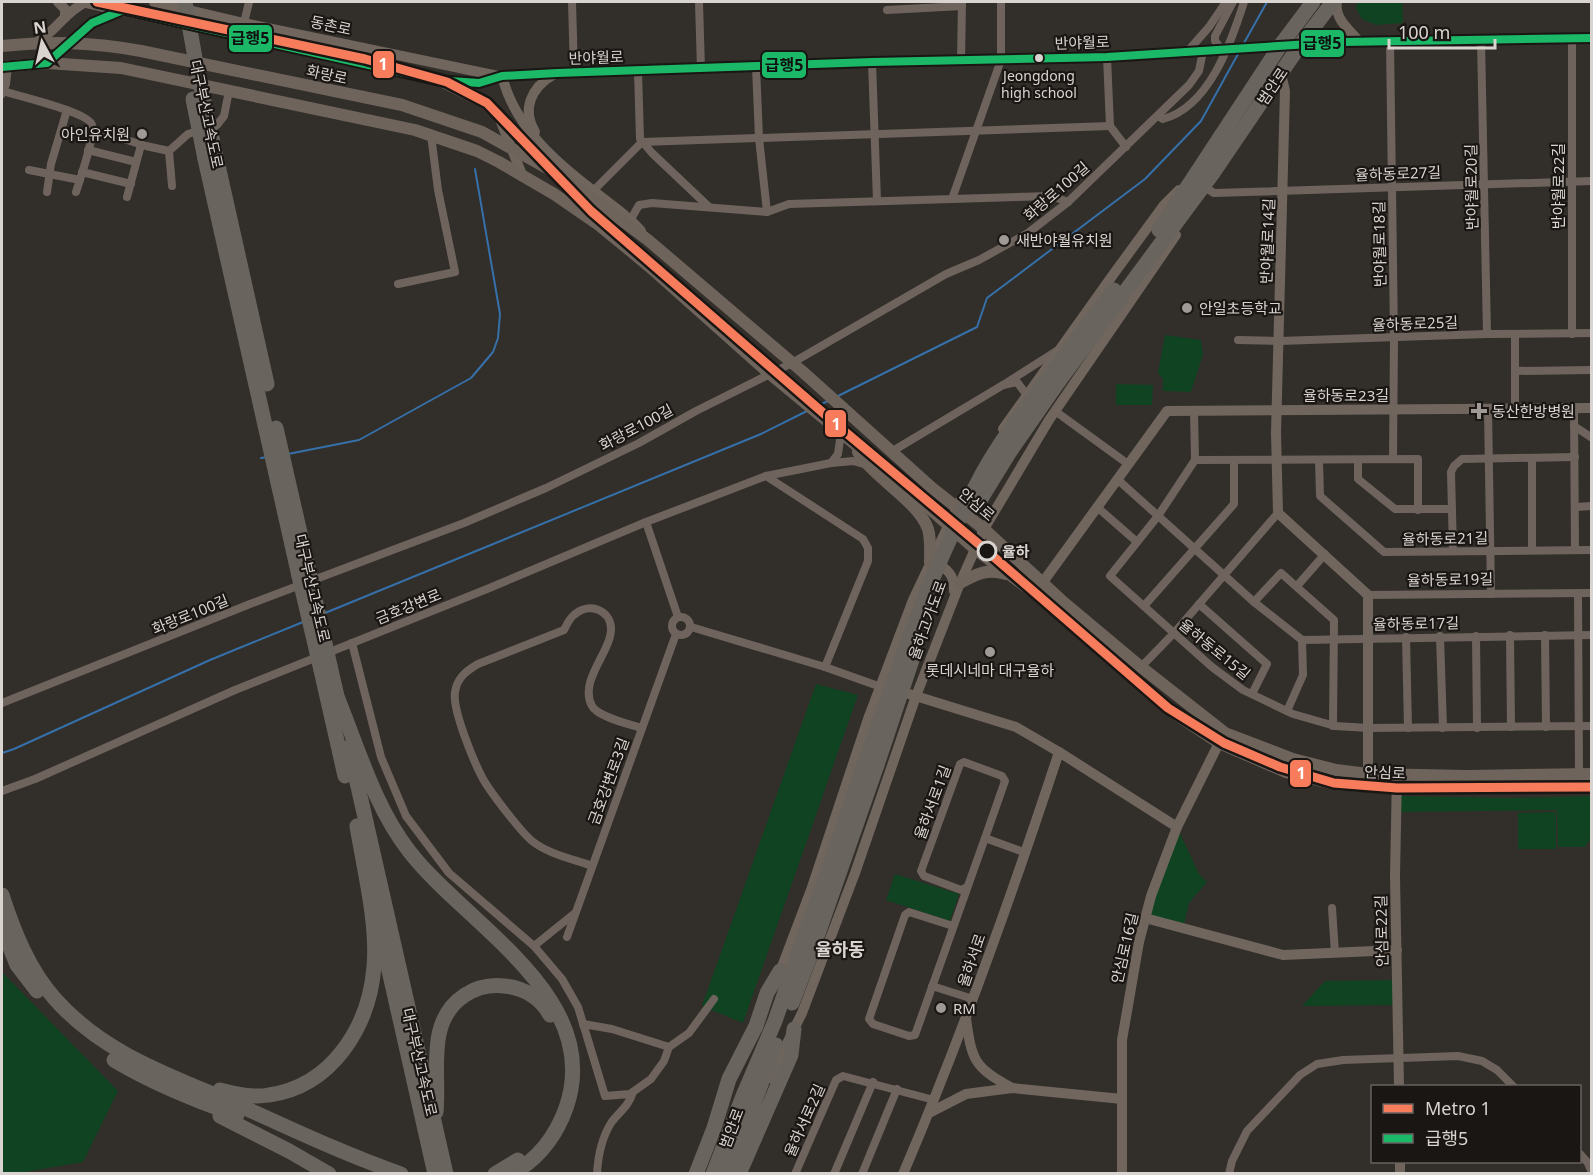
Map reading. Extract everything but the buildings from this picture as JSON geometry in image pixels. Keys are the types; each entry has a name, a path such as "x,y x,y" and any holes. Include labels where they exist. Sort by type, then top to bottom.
{"highway":[{"name":"대구부산고속도로","path":"175,2 325,668 388,972 440,1171"},
{"name":"대구부산고속도로","path":"185,2 211,160"},
{"name":"범안로","path":"1208,170 1280,46 1313,2"},
{"name":"범안로","path":"1208,170 1281,74 1300,45 1335,2"},
{"name":"율하고가도로","path":"747,1123 813,951 909,638 949,537 983,473 1156,233 1208,170"},
{"name":"대구부산고속도로","path":"325,668 338,699 435,1124 440,1171"},
{"path":"338,699 381,809 408,850 430,876 523,966 549,997 562,1023 572,1062 568,1103 560,1126 543,1150 512,1173"},
{"name":"율하고가도로","path":"748,1083 775,1021 871,764"},
{"path":"168,1074 237,1094 268,1096 302,1086 325,1072 347,1048 361,1018 374,967 372,924 357,826"},
{"path":"2,895 12,926 30,963 54,998 102,1041 132,1059 301,1134 401,1173"},
{"path":"2,928 17,965 72,1030 139,1075 329,1173"},
{"path":"696,1173 714,1128 729,1079 756,1026 767,993 780,970"},
{"path":"435,1124 438,1090 437,1044 444,1019 454,1003 472,990 492,985 515,987 528,992 548,1011 561,1044 564,1075 561,1096 549,1126 538,1141 525,1155 495,1173"},
{"path":"739,1173 791,1055 794,1029"},
{"name":"범안로","path":"713,1173 748,1083"},
{"path":"178,1094 246,1118 376,1173"},
{"name":"범안로","path":"727,1173 747,1123"}],"main road":[{"path":"58,2 65,9 65,17"},
{"path":"37,42 57,27 76,6 84,2 436,80 479,83 502,76 513,108 532,136 593,191 631,219 648,240"},
{"name":"동촌로","path":"154,2 244,23 502,76"},
{"path":"1335,2 1335,9 1342,22 1360,42"},
{"path":"47,63 92,23 123,10"},
{"name":"반야월로","path":"502,76 872,62 1107,57 1360,42 1592,38"},
{"name":"화랑로","path":"2,46 37,42 99,44 402,105 482,132 566,178 648,240"},
{"path":"5,67 47,63 121,68 395,125 477,151 523,177"},
{"path":"547,150 531,124 530,101 542,81 557,73"},
{"name":"반야월로14길","path":"1276,410 1284,190 1285,91 1281,74"},
{"path":"436,80 485,104 499,117 523,177"},
{"path":"747,1123 794,1029 855,873 916,696 960,583 971,545 984,529 1055,411 1206,189 1208,170"},
{"path":"748,1083 780,970 811,890 868,719 930,561 957,506 1011,415 1164,205 1208,170"},
{"name":"안심로","path":"523,177 581,211 599,225 971,545 1013,576 1174,713 1219,743 1286,772 1334,784 1397,788 1592,786"},
{"name":"안심로","path":"648,240 792,363 932,488 984,529 1061,600 1225,733 1293,759 1336,770 1368,774 1585,775"},
{"name":"율하동로23길","path":"1043,582 1167,411 1592,408"},
{"path":"1276,410 1278,513 1368,595 1368,774"},
{"path":"846,437 867,465 922,516 928,530 930,561"},
{"path":"982,464 987,481 1008,487"},
{"path":"930,561 944,566 952,575 954,597"},
{"path":"960,583 978,573 994,570 1013,576"},
{"path":"881,687 1016,727 1177,827"},
{"name":"안심로16길","path":"1122,1173 1122,1040 1127,1002 1145,918 1177,827 1219,743"},
{"name":"율하서로","path":"903,1173 966,1018 1026,853 1059,752"},
{"name":"안심로22길","path":"1397,774 1399,1085"},
{"path":"1145,918 1283,955 1397,950"},
{"path":"966,1018 971,1051 979,1066 992,1077 1012,1088"},
{"path":"929,1113 966,1094 1012,1088 1122,1099"}],"street":[{"path":"244,23 249,2"},
{"path":"572,2 574,72"},
{"path":"699,2 701,69"},
{"path":"952,199 1001,60 1001,2"},
{"path":"1187,52 1209,27 1226,2"},
{"path":"1222,50 1215,41 1215,36 1233,2"},
{"path":"1158,116 1163,120 1172,117 1193,103 1201,93 1228,46 1244,2"},
{"path":"887,10 962,4 961,61"},
{"name":"반야월로22길","path":"1572,39 1572,334"},
{"name":"반야월로20길","path":"1481,40 1487,334"},
{"name":"반야월로18길","path":"1390,41 1394,337 1393,459"},
{"name":"화랑로100길","path":"2,703 250,604 464,523 546,488 639,443 696,411 792,363 946,274 1010,244 1036,227 1068,202 1158,116 1195,77 1203,51"},
{"path":"1107,57 1110,126 1126,147"},
{"path":"872,62 877,201"},
{"path":"5,67 6,84 2,93 67,110 88,118 92,124 88,150 76,192"},
{"path":"756,67 759,138 766,212"},
{"path":"638,71 640,139 708,206"},
{"path":"169,151 188,134 217,125 225,116 229,91"},
{"path":"47,192 67,110"},
{"path":"593,191 642,142 1110,126"},
{"path":"92,129 141,145 169,151"},
{"path":"398,284 455,272 438,190 431,135"},
{"path":"127,197 141,145"},
{"path":"88,150 136,162"},
{"path":"169,151 172,186"},
{"path":"29,170 131,184"},
{"name":"율하동로27길","path":"1206,189 1214,193 1592,181"},
{"path":"631,219 636,208 644,204 708,206 766,212 789,204 877,201 1052,196 1068,202"},
{"name":"율하동로25길","path":"1238,340 1279,341 1592,333"},
{"path":"1515,334 1515,408"},
{"path":"891,452 1059,349"},
{"path":"1515,371 1592,370"},
{"path":"1003,385 1017,382 1026,394"},
{"path":"1574,408 1575,550"},
{"path":"1488,409 1491,594"},
{"path":"1055,411 1128,464"},
{"path":"1097,507 1137,542 1158,516 1195,460 1194,411"},
{"path":"1574,426 1592,438"},
{"path":"831,463 846,437"},
{"path":"1453,551 1451,472 1462,459 1575,457"},
{"path":"1532,458 1532,550"},
{"path":"1195,460 1418,459 1418,510"},
{"path":"1144,606 1234,504 1234,460"},
{"name":"율하동로21길","path":"1319,460 1320,496 1384,552 1592,550"},
{"path":"1358,460 1358,479 1395,509 1452,509"},
{"name":"금호강변로","path":"2,791 35,779 235,690 488,589 646,522 766,476 831,463 854,461 867,465"},
{"path":"766,476 863,539 868,549 868,561 825,668"},
{"path":"1117,479 1254,602 1302,640 1303,675 1287,711"},
{"path":"1575,507 1592,506"},
{"path":"1141,667 1174,633 1278,513"},
{"path":"646,522 678,617"},
{"name":"율하동로15길","path":"1137,542 1110,576 1212,667 1243,690 1287,711 1333,726 1369,728 1592,726"},
{"path":"1297,586 1325,554"},
{"path":"1254,602 1281,573 1334,620 1333,726"},
{"path":"1578,593 1579,726 1585,775"},
{"name":"율하동로19길","path":"1368,595 1592,593"},
{"path":"1199,604 1267,664 1252,694"},
{"path":"592,866 533,842 487,785 458,716 455,692 459,680 466,671 478,664 564,630 569,620 583,609 600,610 606,614 610,622 611,632 593,674 588,693 590,704 602,715 641,728"},
{"path":"678,617 688,618 691,627"},
{"path":"678,617 672,624 676,634 685,634 691,627"},
{"path":"691,627 881,687"},
{"name":"금호강변로3길","path":"567,937 676,634"},
{"path":"1510,635 1511,727"},
{"path":"1545,635 1546,726"},
{"name":"율하동로17길","path":"1302,640 1592,635"},
{"path":"1440,636 1443,728"},
{"path":"1476,636 1478,728"},
{"path":"1406,637 1408,728"},
{"path":"352,643 381,758 406,816 449,873 534,946 562,979 578,1007 605,1096 633,1092 651,1079 664,1061 669,1047 689,1033 714,999"},
{"name":"율하서로1길","path":"953,926 909,912 905,915 869,1019 873,1023 909,1036 915,1035 1005,781 1002,776 964,762 960,764 921,871 924,876 961,890 967,887"},
{"path":"985,838 1026,853"},
{"path":"1332,908 1335,953"},
{"path":"534,946 575,913"},
{"path":"932,986 973,999"},
{"path":"583,1024 612,1029 669,1047"},
{"path":"1229,1173 1232,1161 1247,1131 1300,1075 1317,1064 1343,1060 1458,1056 1482,1061 1497,1070 1512,1085"},
{"name":"율하서로2길","path":"795,1173 836,1080 843,1076 873,1082 934,1100"},
{"path":"834,1173 873,1082"},
{"path":"862,1173 897,1089"},
{"path":"597,1173 599,1149 611,1123 630,1102 633,1092"},
{"path":"1581,1155 1588,1163 1592,1173"}],"green space":[{"path":"1358,2 1402,2 1403,23 1376,25 1362,19 1356,8"},
{"path":"1165,335 1201,340 1203,354 1191,392 1163,391 1163,379 1158,373"},
{"path":"1116,384 1153,385 1152,405 1116,405"},
{"path":"816,684 858,695 743,1023 702,1006"},
{"path":"1398,796 1509,798 1591,796 1591,838 1585,847 1558,847 1557,810 1397,812"},
{"path":"1556,812 1556,849 1518,849 1518,813"},
{"path":"1177,827 1199,874 1207,882 1189,903 1183,929 1145,918"},
{"path":"895,874 959,894 950,921 886,900"},
{"path":"2,972 118,1091 83,1162 19,1173 2,1173"},
{"path":"1397,980 1398,1005 1302,1006 1325,981"}],"waterway":[{"path":"1244,43 1267,2"},
{"path":"836,397 977,327 987,298 1145,179 1201,121 1238,54"},
{"path":"288,454 359,440 471,378 493,352 498,338 500,314 475,169"},
{"path":"817,406 828,401"},
{"path":"325,613 761,434 807,411"},
{"path":"261,458 268,457"},
{"path":"2,753 210,660 303,622"}],"metro line":[{"name":"1","path":"97,2 365,59 447,82 487,103 591,211 844,431 1168,708 1224,743 1280,767 1334,783 1397,788 1592,787"}],"transit line":[{"name":"급행5","path":"2,67 47,63 92,23 123,10 436,80 479,83 502,76 557,73 872,62 1107,57 1342,42 1592,38"}],"place":[{"name":"Jeongdong high school","path":"1039,58"},
{"name":"아인유치원","path":"142,134"},
{"name":"새반야월유치원","path":"1004,240"},
{"name":"안일초등학교","path":"1187,308"},
{"name":"동산한방병원","path":"1479,411"},
{"name":"율하","path":"987,551"},
{"name":"롯데시네마 대구율하","path":"990,652"},
{"name":"RM","path":"941,1008"}],"district":[{"name":"율하동","path":"840,949"}]}
